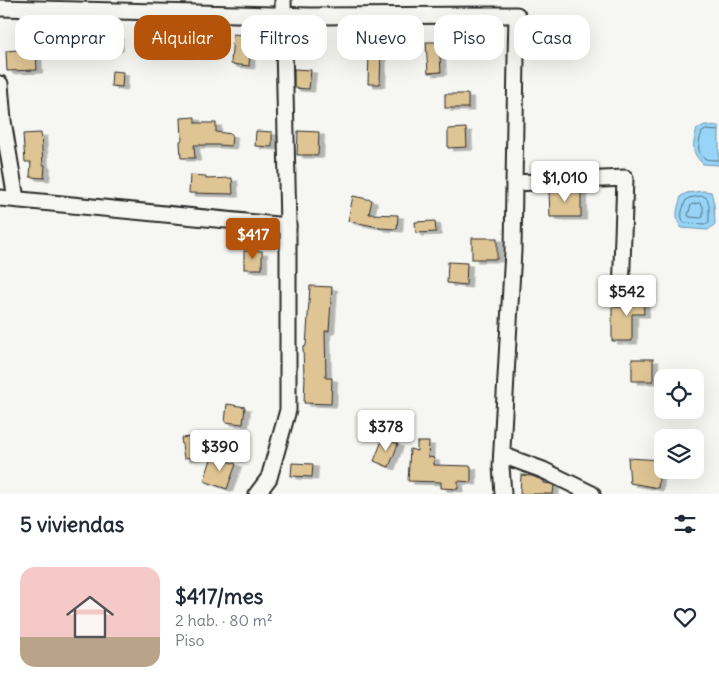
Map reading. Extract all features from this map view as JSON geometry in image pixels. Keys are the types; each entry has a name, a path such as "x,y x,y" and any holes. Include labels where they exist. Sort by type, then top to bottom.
{"street":[{"path":"0,8 518,7 512,252 502,456 503,494"},
{"path":"257,494 269,478 288,410 288,226 283,8"},
{"path":"0,84 3,121 16,199"},
{"path":"514,183 625,178 621,294"},
{"path":"0,198 288,226"},
{"path":"502,456 543,470 592,494"}],"water":[{"path":"705,125 719,126 719,165 703,164 694,151 697,129"},
{"path":"711,192 715,224 708,230 682,228 677,217 681,196 687,193"}],"building":[{"path":"233,34 241,35 241,60 249,60 249,66 231,64"},
{"path":"426,42 434,42 434,60 440,60 441,72 428,73"},
{"path":"15,50 15,60 36,60 37,70 7,71 6,51"},
{"path":"369,60 381,60 380,84 368,84"},
{"path":"294,69 311,70 309,89 294,88"},
{"path":"112,71 123,72 122,87 111,86"},
{"path":"445,94 468,94 468,108 445,108"},
{"path":"195,117 195,123 216,123 216,132 232,134 231,146 194,145 195,158 181,158 181,118"},
{"path":"466,128 467,147 448,148 448,129"},
{"path":"256,131 272,132 272,147 255,146"},
{"path":"298,131 319,132 318,155 297,155"},
{"path":"41,133 43,165 45,165 44,178 30,177 31,162 25,162 23,134"},
{"path":"190,175 206,176 206,179 232,178 233,194 189,193"},
{"path":"581,189 581,217 550,217 549,191"},
{"path":"353,196 372,200 369,214 398,215 397,229 379,228 348,221"},
{"path":"435,221 436,232 416,233 415,222"},
{"path":"472,238 497,238 497,259 472,259"},
{"path":"244,251 262,251 262,269 244,269"},
{"path":"448,262 467,263 466,285 447,283"},
{"path":"310,286 332,287 329,331 325,331 326,378 332,378 331,404 304,403 303,347 306,346"},
{"path":"631,289 643,289 644,314 632,314 632,341 612,341 612,307 631,307"},
{"path":"632,359 653,359 653,381 632,381"},
{"path":"227,404 245,407 243,424 225,422"},
{"path":"200,436 202,456 184,458 181,438"},
{"path":"383,438 398,444 389,467 374,461"},
{"path":"417,442 429,442 428,457 434,458 434,465 471,466 471,482 458,481 458,489 441,488 441,482 408,481 410,449 417,451"},
{"path":"212,456 236,464 227,489 204,481"},
{"path":"628,458 654,460 654,479 659,479 658,488 630,483"},
{"path":"292,463 313,464 312,477 291,476"},
{"path":"521,475 532,476 544,481 544,483 551,484 554,486 553,494 520,494"}]}
